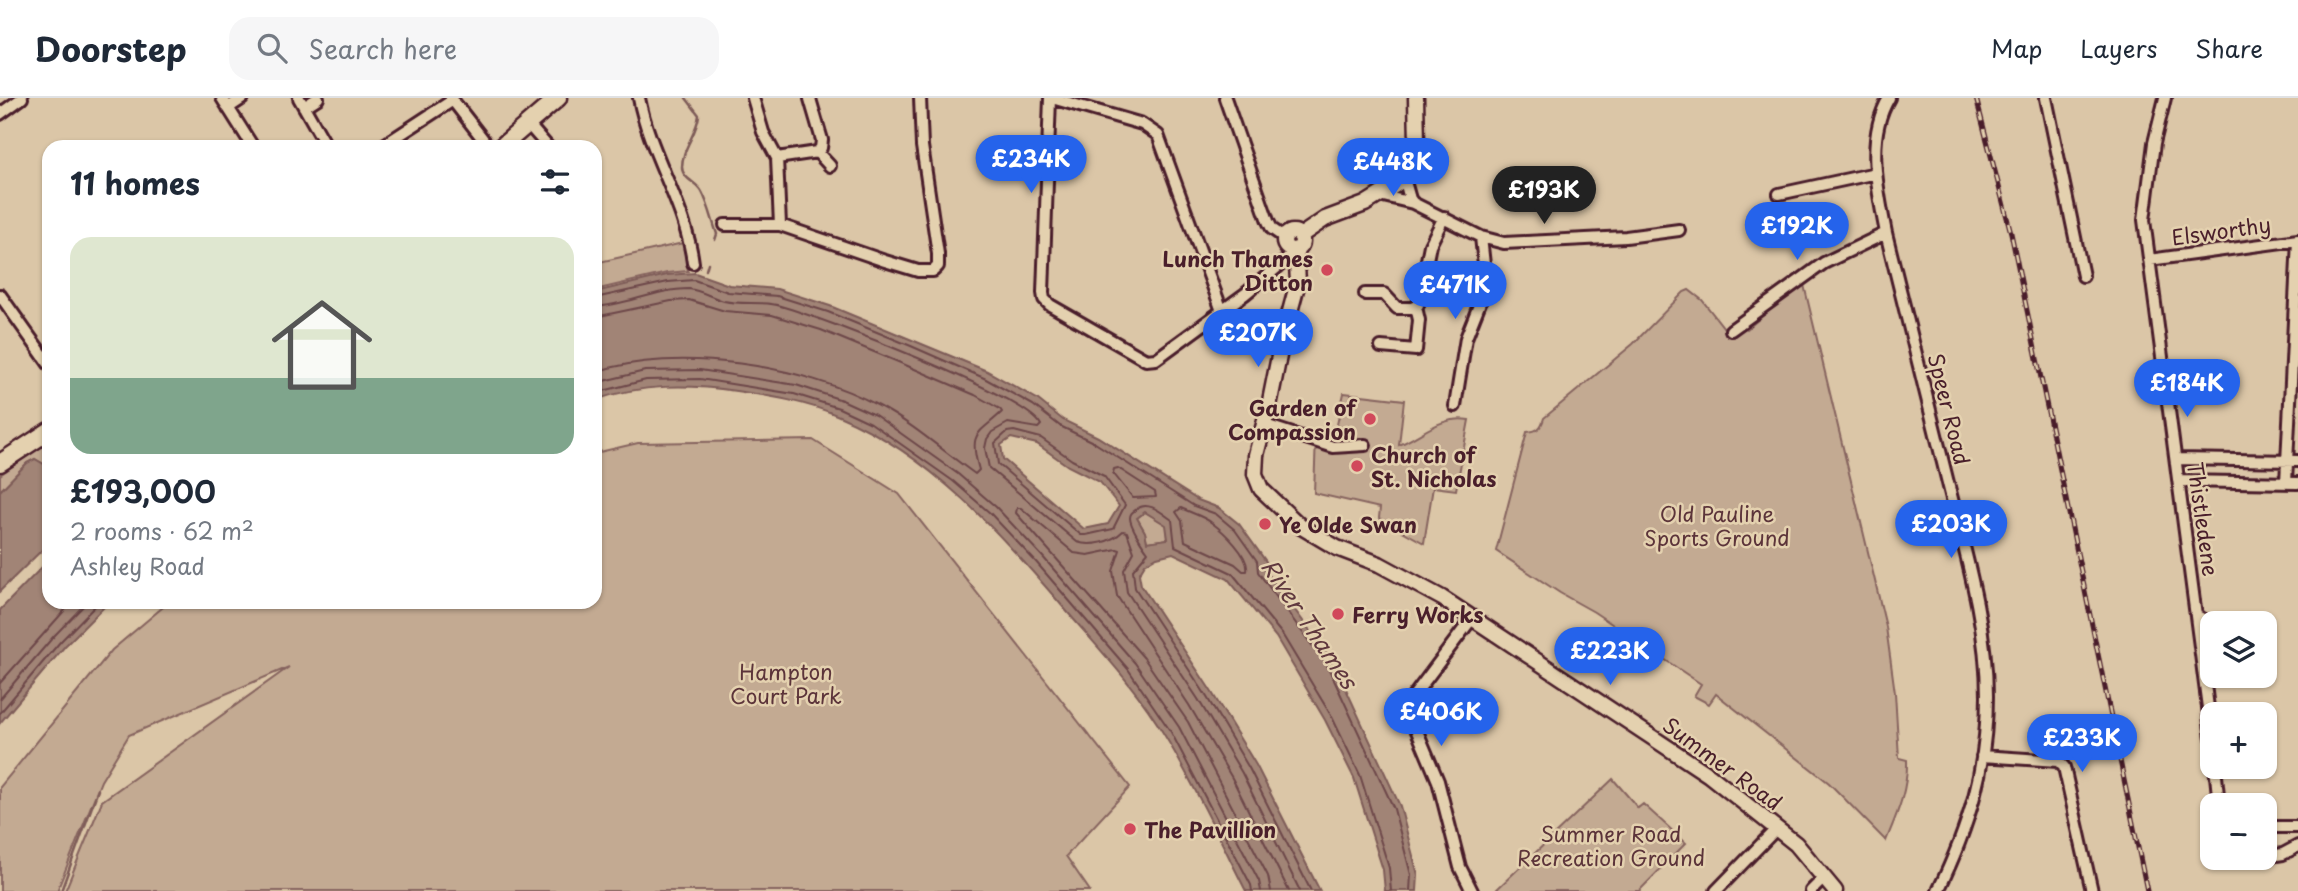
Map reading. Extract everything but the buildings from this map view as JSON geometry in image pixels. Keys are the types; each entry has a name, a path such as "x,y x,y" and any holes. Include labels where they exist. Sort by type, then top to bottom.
{"main road":[{"path":"509,140 558,98"},
{"path":"0,463 42,436"}],"street":[{"path":"0,114 22,98"},
{"path":"243,98 225,103 249,140"},
{"path":"318,98 301,102 323,140"},
{"path":"639,98 650,138 690,242 693,263"},
{"path":"752,98 763,132 777,158 780,225"},
{"path":"725,225 780,225 918,271 933,271 938,266 922,146 920,98"},
{"path":"1222,311 1158,135 1142,124 1051,98 1044,299 1050,305 1150,360 1170,351 1222,311 1286,260 1290,256 1293,243 1325,219 1345,213 1404,178 1413,160 1417,143 1416,98"},
{"path":"1225,98 1268,221 1272,229 1293,243 1298,282 1282,341 1265,425 1333,447 1365,446"},
{"name":"Speer Road","path":"1889,98 1878,130 1876,173 1886,233 1976,604 1986,672 1987,699 1978,783 1968,824 1938,891"},
{"path":"2046,98 2083,276"},
{"name":"Thistledene","path":"2165,98 2154,143 2144,220 2200,632"},
{"path":"391,140 452,99 484,140"},
{"path":"777,158 817,152 821,149 822,140 810,99"},
{"path":"528,124 542,140"},
{"path":"817,152 830,166"},
{"path":"1785,189 1876,173"},
{"path":"1404,178 1413,203"},
{"path":"1379,195 1413,203 1481,237 1504,243 1626,237 1679,230"},
{"path":"1381,346 1416,349 1419,320 1416,307 1421,298 1430,245 1444,217"},
{"path":"1731,330 1824,263 1886,233"},
{"path":"1455,406 1466,338 1483,295 1485,274 1481,237"},
{"path":"2179,481 2292,483 2298,240"},
{"name":"Elsworthy","path":"2149,260 2298,240"},
{"path":"1365,294 1384,294 1397,308 1416,307"},
{"path":"0,295 42,353"},
{"name":"Summer Road","path":"1265,425 1256,455 1255,474 1257,482 1284,513 1312,533 1350,554 1379,564 1473,617 1709,775 1796,844 1835,891"},
{"path":"2176,459 2292,461"},
{"path":"1472,891 1460,867 1438,781 1409,712 1409,702 1473,617"},
{"path":"1982,756 2057,761 2064,767 2092,891"},
{"path":"2277,827 2298,827"},
{"path":"1716,891 1777,828"},
{"path":"2277,855 2298,846"},
{"path":"1811,891 1824,878"}],"green space":[{"path":"683,243 688,271 667,273 602,288 602,261"},
{"name":"Old Pauline Sports Ground","path":"1804,285 1886,627 1895,693 1899,758 1907,760 1904,792 1886,841 1829,783 1716,694 1709,704 1694,696 1701,684 1594,612 1496,551 1527,432 1538,429 1544,418 1633,344 1684,292 1689,290 1702,300 1724,328 1734,320 1747,329"},
{"path":"1344,393 1404,400 1399,445 1441,423 1469,420 1456,490 1433,487 1424,543 1379,518 1380,508 1314,493 1316,436 1334,438"},
{"name":"Hampton Court Park","path":"813,440 899,494 1130,787 1066,856 1090,891 65,891 102,801 289,667 129,735 101,781 57,891 0,891 0,787 112,650 161,609 602,609 602,451 638,443"},
{"path":"42,445 42,463 35,459 27,463 0,491 0,475"},
{"path":"1145,512 1167,525 1168,539 1147,542 1137,518"},
{"name":"Summer Road Recreation Ground","path":"1613,779 1638,808 1643,804 1686,843 1639,891 1495,891"}],"water":[{"path":"695,273 729,285 777,289 830,306 987,371 1037,399 1063,420 1098,437 1198,500 1219,508 1239,524 1267,563 1263,567 1334,663 1400,806 1418,875 1417,891 1385,891 1383,870 1354,778 1325,720 1276,637 1228,579 1173,553 1157,557 1145,564 1139,574 1141,585 1256,765 1320,891 1246,891 1176,755 1130,685 989,524 934,474 904,452 872,432 827,411 762,395 700,387 665,387 630,391 602,398 602,290 667,275","holes":["1011,438 1037,444 1068,466 1100,482 1119,506 1108,524 1084,529 1003,459 1001,445","1145,512 1166,525 1168,539 1147,542 1137,518"]},
{"path":"35,459 42,463 42,550 0,591 0,491 27,463"},
{"path":"42,567 42,609 102,609 65,646 0,723 0,610"}],"waterway":[{"path":"686,98 699,115 684,154 682,167 687,178 700,189 704,197 717,234 715,240"},
{"path":"706,270 708,263"},
{"path":"61,891 98,790"}],"railway":[{"path":"1976,98 2011,233 2147,891"}],"place":[{"name":"Lunch Thames Ditton","path":"1327,270"},
{"name":"Garden of Compassion","path":"1370,419"},
{"name":"Church of St. Nicholas","path":"1357,466"},
{"name":"Ye Olde Swan","path":"1265,524"},
{"name":"Ferry Works","path":"1338,614"},
{"name":"The Pavillion","path":"1130,829"}],"water label":[{"name":"River Thames","path":"1310,623"}]}
